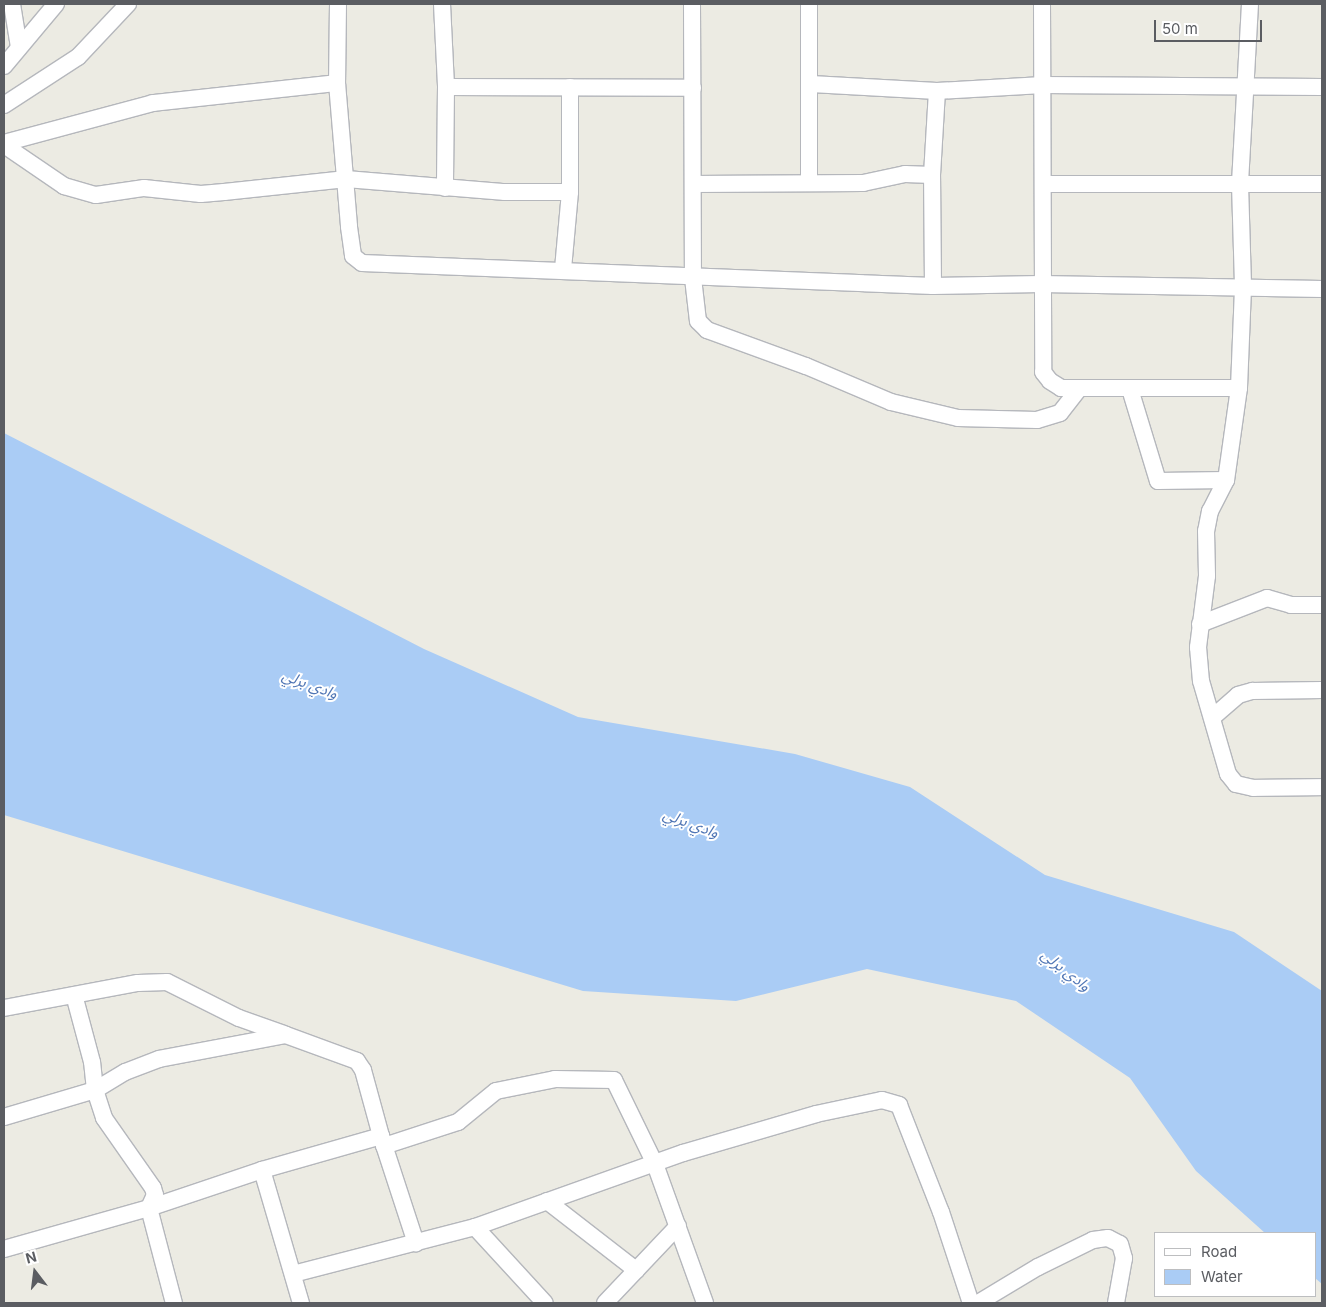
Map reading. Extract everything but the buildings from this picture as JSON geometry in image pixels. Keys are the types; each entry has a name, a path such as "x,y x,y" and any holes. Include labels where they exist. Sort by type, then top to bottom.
{"street":[{"path":"12,4 20,47"},
{"path":"4,66 56,4"},
{"path":"4,105 78,57 128,4"},
{"path":"338,4 337,84 349,227 356,261 563,269 693,278 933,286 1041,284 1322,289"},
{"path":"442,4 446,87 445,188"},
{"path":"692,4 693,278 694,309 698,322 707,330 806,366 891,402 973,420 1037,420 1060,413 1079,389"},
{"path":"809,4 811,84 809,183"},
{"path":"1042,4 1044,184 1041,284 1043,372 1050,382 1061,388 1239,388"},
{"path":"1250,4 1240,184 1243,288 1239,388 1226,480 1210,511 1206,531 1207,576 1200,624 1201,681 1228,774 1236,784 1254,788 1322,787"},
{"path":"4,144 153,103 337,84"},
{"path":"811,84 937,91 1043,86 1322,87"},
{"path":"446,87 693,88"},
{"path":"563,269 570,192 570,87"},
{"path":"933,286 932,176 937,91"},
{"path":"4,144 64,186 96,195 144,188 201,194 346,179 445,188 570,192"},
{"path":"694,184 863,183 905,174 932,176"},
{"path":"1044,184 1322,184"},
{"path":"1130,389 1158,481 1226,480"},
{"path":"1200,624 1267,598 1291,606 1322,605"},
{"path":"1213,717 1238,695 1252,691 1322,690"},
{"path":"4,1008 138,983 167,982 240,1018 357,1061 364,1070 383,1141 416,1243"},
{"path":"74,995 92,1062 95,1090 104,1118 154,1188 155,1195 149,1208 174,1303"},
{"path":"4,1117 95,1090 125,1072 159,1060 286,1035"},
{"path":"4,1249 149,1208 262,1170 458,1122 496,1091 555,1079 608,1078 617,1085 655,1164 705,1303"},
{"path":"293,1274 474,1227 758,1130 859,1103 882,1100 899,1105 940,1212 971,1303"},
{"path":"262,1170 301,1303"},
{"path":"548,1201 636,1270"},
{"path":"604,1303 678,1226"},
{"path":"474,1227 545,1303"},
{"path":"978,1303 1038,1267 1093,1240 1108,1238 1120,1244 1124,1258 1116,1303"}],"water":[{"name":"وادي برلي","path":"4,433 424,649 578,717 795,754 910,787 1045,875 1234,932 1322,991 1322,1284 1316,1279 1316,1232 1264,1232 1196,1171 1130,1078 1016,1001 867,969 736,1001 583,991 4,815"}]}
